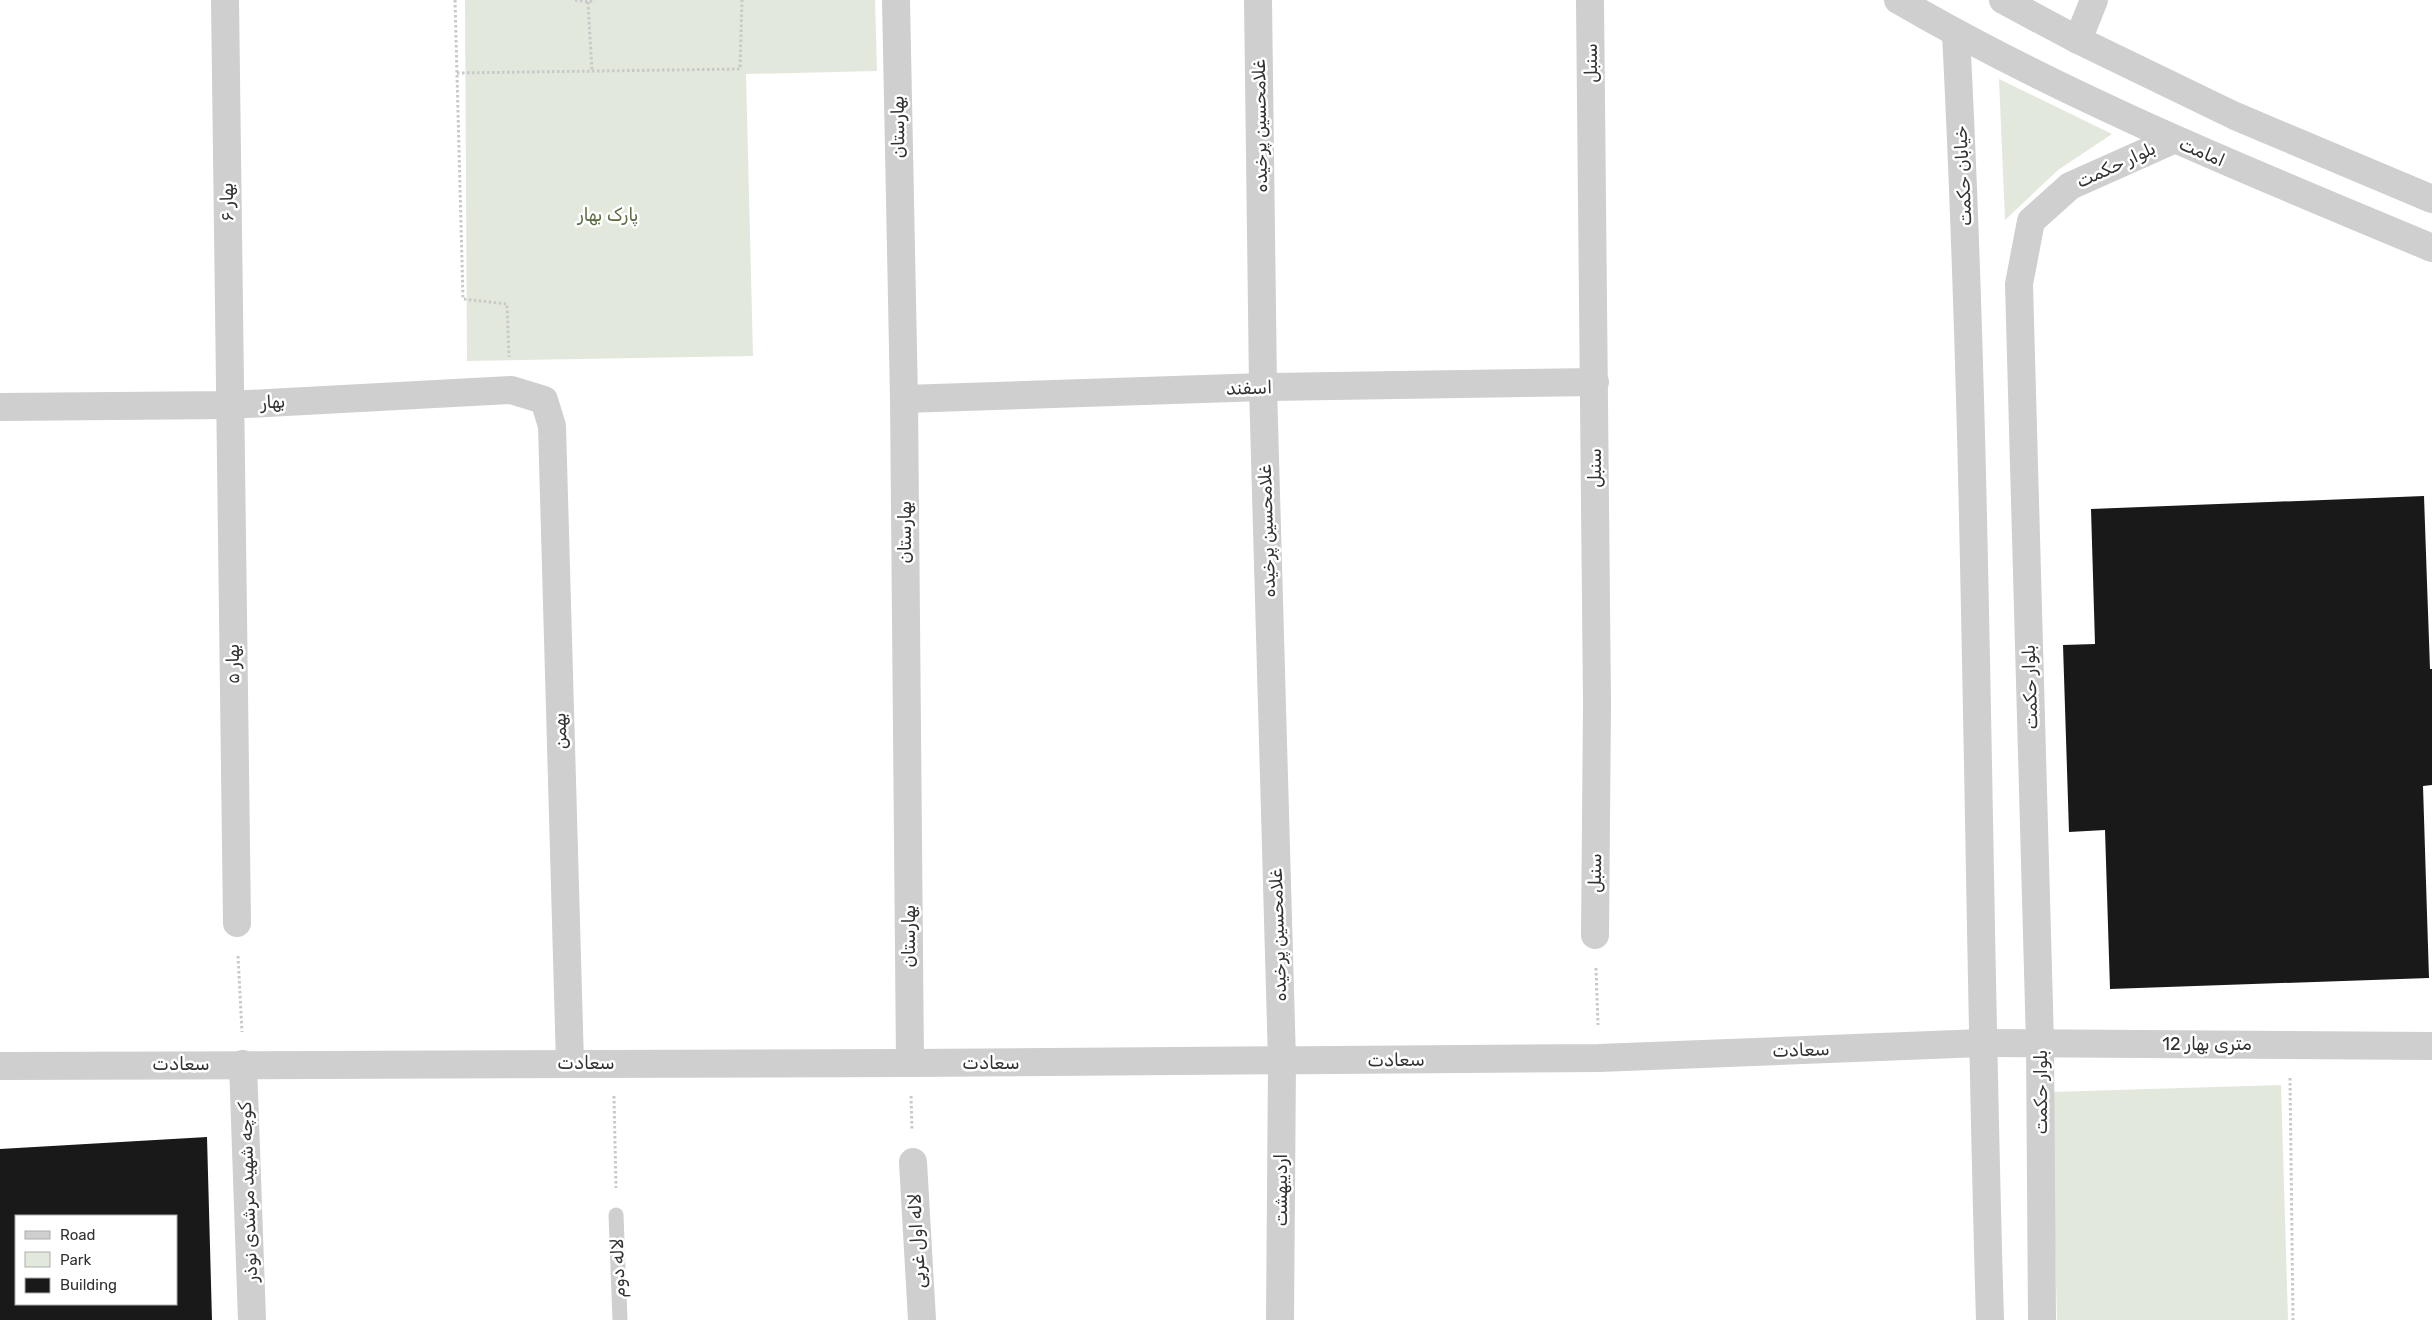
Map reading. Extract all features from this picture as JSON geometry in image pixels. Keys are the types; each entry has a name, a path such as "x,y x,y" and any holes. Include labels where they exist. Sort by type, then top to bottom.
{"street":[{"name":"بهار ۶","path":"225,0 229,405"},
{"name":"بهارستان","path":"896,0 904,398 910,1063"},
{"name":"غلامحسین پرخیده","path":"1258,0 1263,387 1282,1061"},
{"name":"سنبل","path":"1590,0 1597,704 1595,935"},
{"name":"امامت","path":"1898,0 1956,34 2173,140 2432,248"},
{"path":"2003,0 2078,40 2235,116 2432,199"},
{"path":"2078,40 2094,0"},
{"name":"خیابان حکمت","path":"1956,34 1969,317 1982,1042"},
{"name":"بلوار حکمت","path":"2042,1320 2040,1043 2019,284 2031,221 2070,186 2173,140"},
{"name":"اسفند","path":"904,398 1263,387 1595,382"},
{"name":"بهار","path":"0,407 229,405 511,390 544,400"},
{"name":"بهمن","path":"544,400 552,426 570,1064"},
{"name":"بهار ۵","path":"229,405 237,923"},
{"path":"1982,1042 1990,1320"},
{"name":"12 متری بهار","path":"1982,1042 2432,1046"},
{"name":"سعادت","path":"0,1066 910,1063 1599,1058 1982,1042"},
{"name":"اردیبهشت","path":"1280,1320 1282,1061"},
{"name":"کوچه شهید مرشدی نوذر","path":"243,1064 252,1320"},
{"name":"لاله اول غربی","path":"913,1162 922,1320"}],"lane":[{"name":"لاله دوم","path":"616,1216 620,1320"}],"path":[{"path":"455,0 463,299 506,304 511,390"},
{"path":"575,0 588,2 595,0"},
{"path":"457,73 740,69 742,0"},
{"path":"588,2 592,72"},
{"path":"237,923 243,1064"},
{"path":"1595,935 1599,1058"},
{"path":"2289,1045 2293,1320"},
{"path":"613,1063 616,1216"},
{"path":"910,1063 913,1162"}],"green space":[{"name":"پارک بهار","path":"465,0 875,0 877,71 746,74 753,356 467,361"},
{"path":"1999,79 2112,134 2058,170 2005,220"},
{"path":"2281,1085 2288,1320 2057,1320 2051,1092"}],"building":[{"path":"2424,496 2430,669 2432,669 2432,785 2423,786 2429,978 2110,989 2105,830 2069,832 2063,645 2095,644 2091,509"},
{"path":"207,1137 212,1320 0,1320 0,1149"}]}
